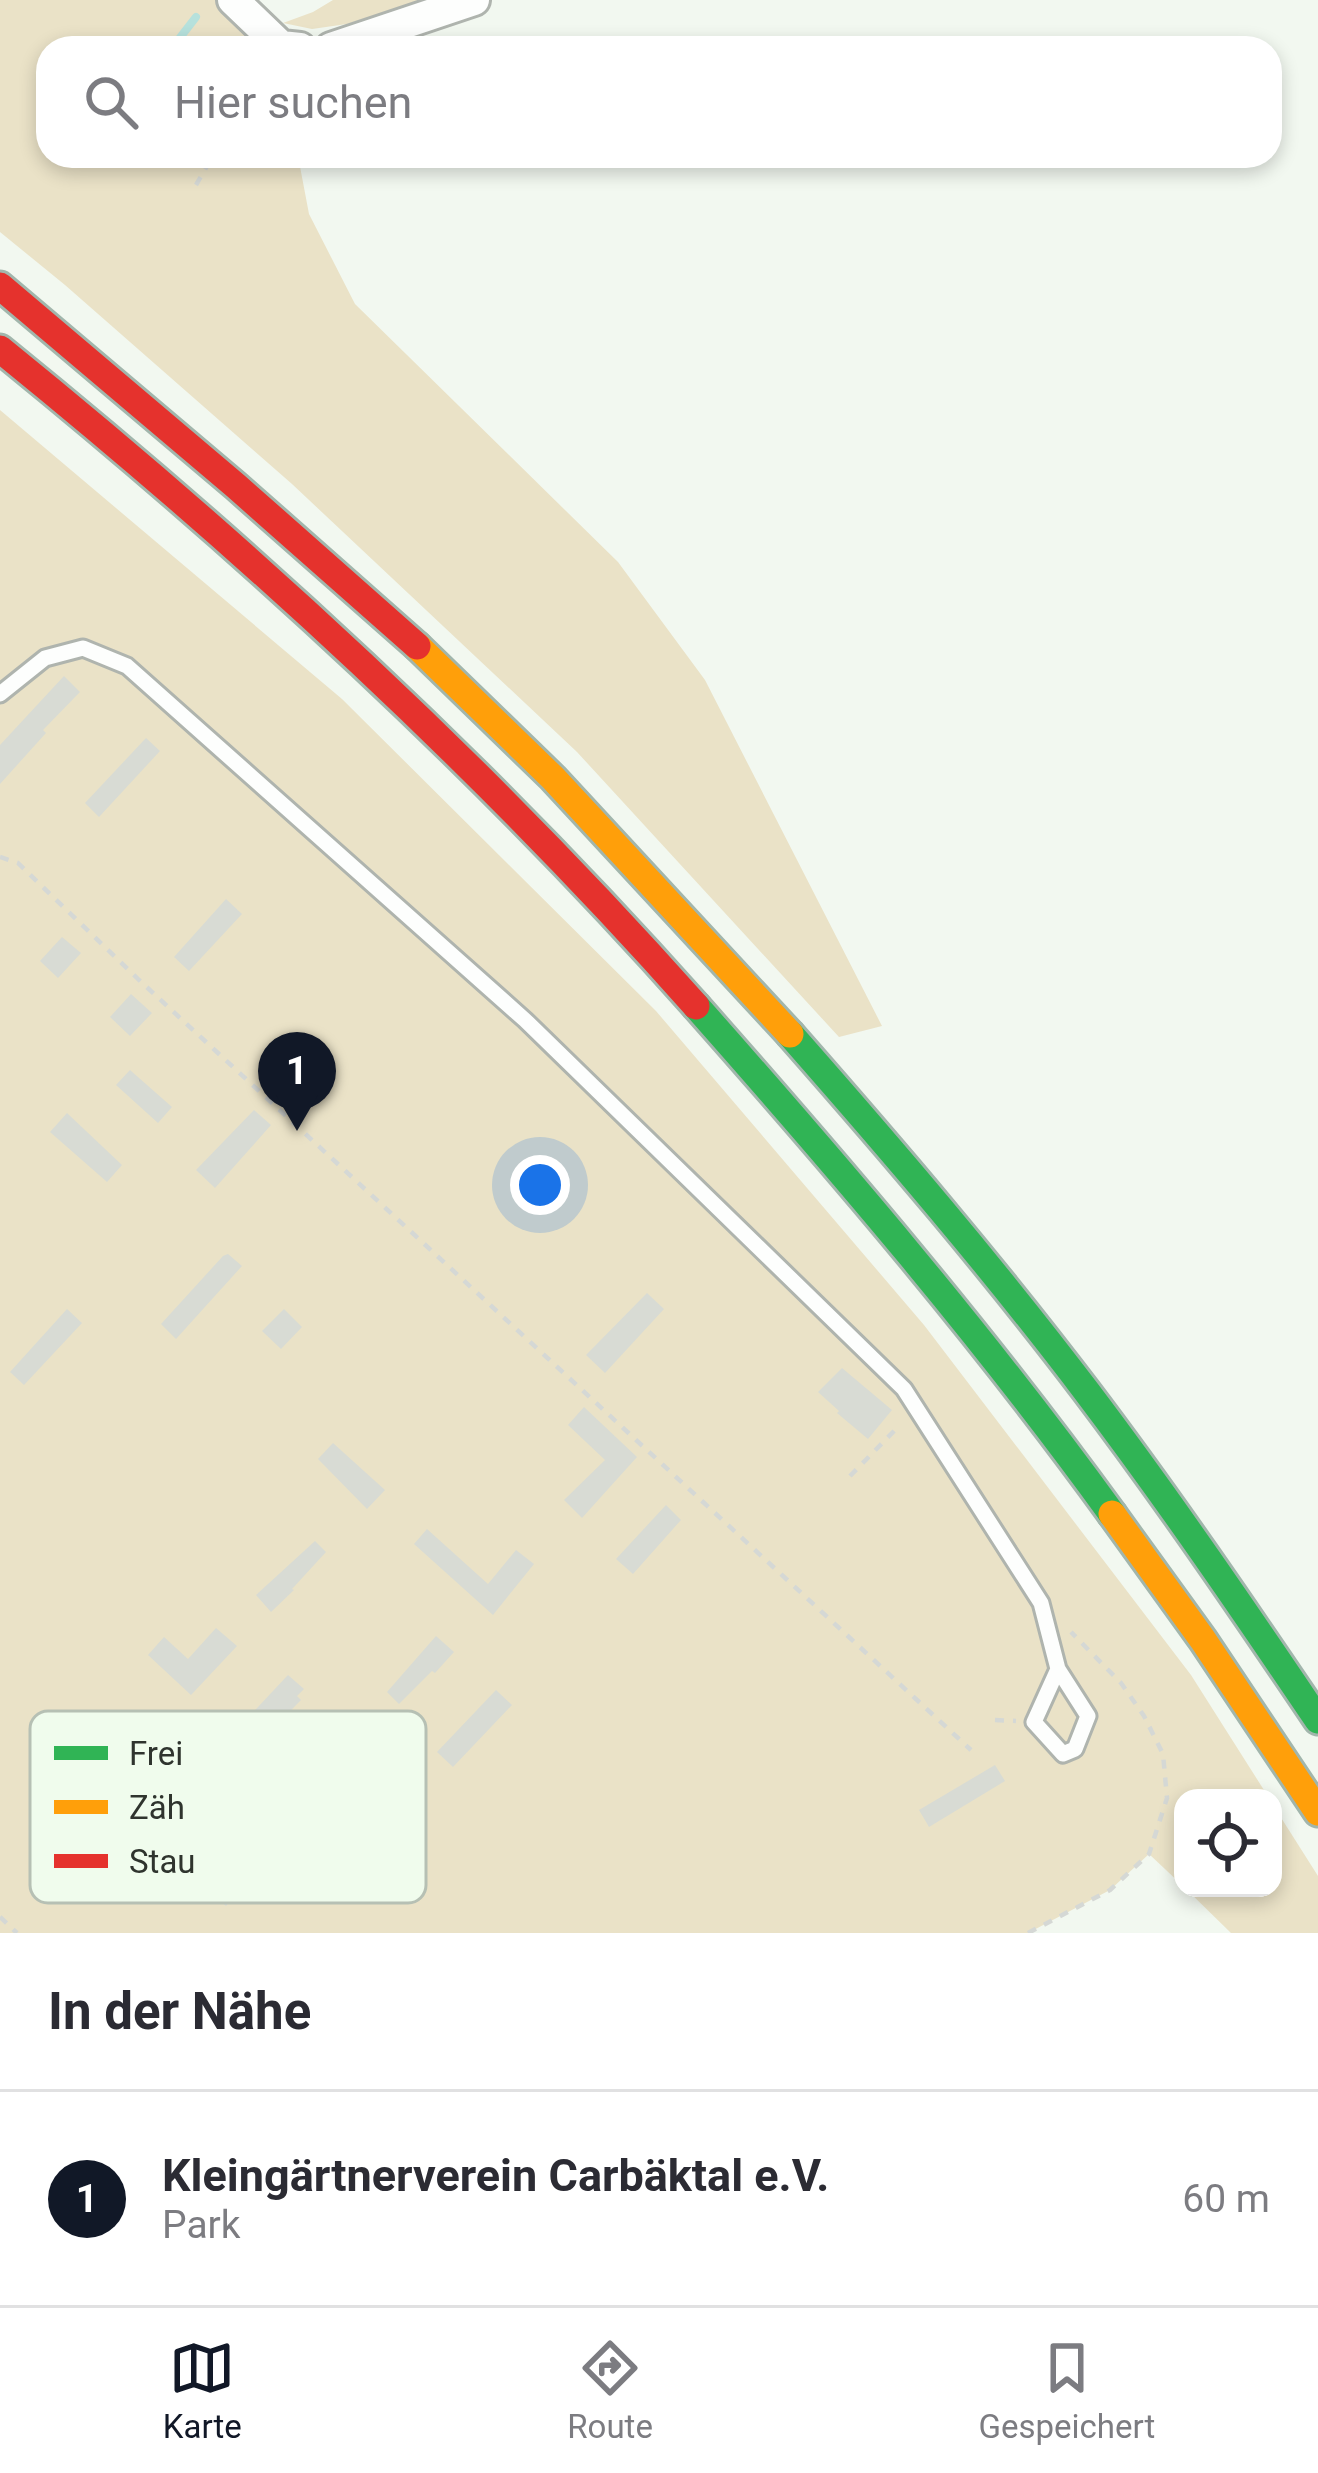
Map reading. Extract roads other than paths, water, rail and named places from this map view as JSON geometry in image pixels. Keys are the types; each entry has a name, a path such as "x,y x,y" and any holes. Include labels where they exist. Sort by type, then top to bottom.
{"highway":[{"path":"0,286 328,564 470,695 785,1028 1052,1346 1318,1720"},
{"path":"0,349 249,558 398,699 545,844 752,1067 1028,1399 1171,1595 1318,1812"}],"street":[{"path":"233,0 270,36"},
{"path":"367,36 474,0"}],"lane":[{"path":"0,694 45,658 83,648 127,666 525,1019 904,1389 1041,1603 1058,1669 1088,1716 1075,1749 1063,1754 1034,1722 1058,1669"}],"waterway":[{"path":"181,36 196,17"}],"place":[{"name":"Kleingärtnerverein Carbäktal e.V.","path":"297,1131"}]}
